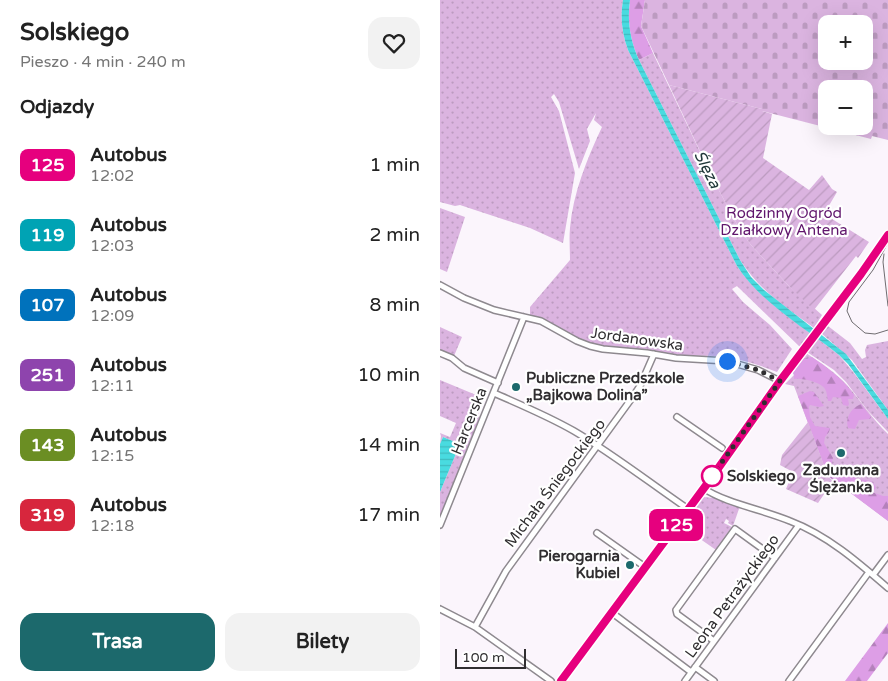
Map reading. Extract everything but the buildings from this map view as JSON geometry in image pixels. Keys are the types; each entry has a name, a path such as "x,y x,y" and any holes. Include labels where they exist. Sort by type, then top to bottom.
{"main road":[{"path":"561,681 780,381 861,274 888,234"}],"street":[{"name":"Jordanowska","path":"440,285 464,298 494,310 549,325 590,346 676,358 727,361 758,370 780,381"},
{"name":"Harcerska","path":"440,525 524,317"},
{"name":"Harcerska","path":"440,353 452,358 464,368 498,382"},
{"name":"Michała Śniegockiego","path":"476,627 506,571 636,392 654,354"},
{"path":"494,393 548,417 598,446 688,509"},
{"path":"676,417 722,448"},
{"path":"703,488 714,495 768,512 826,539 888,588"},
{"name":"Leona Petrażyckiego","path":"685,681 799,525"},
{"path":"714,641 677,614 676,610 735,529 775,558"},
{"path":"597,533 645,567"},
{"path":"789,681 871,573 888,554"},
{"path":"440,609 476,627 551,681"},
{"path":"611,612 693,669 714,681"}],"green space":[{"path":"440,0 623,0 622,25 628,50 737,266 761,294 810,333 800,347 737,286 732,289 792,349 777,372 730,358 677,356 591,344 530,316 530,307 570,260 570,228 577,189 602,127 594,120 596,113 587,129 590,141 579,169 559,102 554,94 551,97 559,111 575,173 563,243 530,228 460,205 455,206 440,202"},
{"path":"630,0 645,0 641,26 653,53 639,60 630,30"},
{"path":"645,0 888,0 888,140 872,136 871,139 855,135 873,135 873,80 818,80 818,125 669,85 641,26"},
{"path":"653,53 713,179 740,230 751,245 788,285 822,315 814,328 765,290 740,260 639,60"},
{"name":"Rodzinny Ogród Działkowy Antena","path":"669,85 762,109 762,111 772,114 763,158 809,190 822,175 832,189 837,192 824,214 869,242 858,258 856,256 814,310 751,245 740,230 713,179"},
{"path":"440,208 465,217 447,272 440,269"},
{"path":"828,326 850,343 862,359 866,357 865,350 867,345 888,341 888,410 852,360 821,333"},
{"path":"440,327 462,337 454,356 440,350"},
{"path":"817,338 839,355 854,373 888,419 888,432 834,370 807,352"},
{"path":"806,353 842,380 888,434 888,521 828,476 794,386 785,384 794,375 793,373"},
{"path":"812,357 850,389 854,395 853,399 848,399 848,406 843,405 841,398 833,397 831,401 828,401 826,390 816,382 794,379 793,373 803,359"},
{"path":"440,380 481,397 477,407 480,419 440,517 440,492 460,444 443,437 440,444 440,433 450,437 456,423 440,416"},
{"path":"810,391 814,392 824,406 810,405 810,417 815,426 830,428 824,443 833,458 831,466 834,468 844,464 845,468 841,474 843,477 848,475 850,470 853,469 855,478 870,481 875,485 876,488 872,492 888,496 888,521 828,476 798,396"},
{"path":"861,404 871,417 870,419 859,420 855,429 848,428 847,421 850,414 854,408"},
{"path":"808,422 828,476 833,481 818,503 786,489 793,472 780,465 782,455"},
{"path":"703,497 714,498 740,506 733,526 726,519 724,523 732,527 716,550 686,529 692,521 688,518"},
{"path":"888,623 888,653 867,681 845,681"}],"water":[{"path":"623,0 630,0 630,30 639,60 740,260 751,277 764,290 846,354 888,410 888,419 848,364 771,303 747,280 737,266 628,50 622,25"},
{"path":"443,437 460,444 440,492 440,444"}],"tram line":[{"path":"888,243 873,270 849,302 847,311 852,322 865,333 875,334 888,330"},
{"path":"884,254 883,262 888,306"}],"bus line":[{"name":"125","path":"561,681 888,235"}],"place":[{"name":"Publiczne Przedszkole „Bajkowa Dolina”","path":"516,387"},
{"name":"Zadumana Ślężanka","path":"841,453"},
{"name":"Solskiego","path":"712,476"},
{"name":"Pierogarnia Kubiel","path":"630,565"}],"route":[{"path":"712,476 780,381 769,374 748,366 727,361"}],"water label":[{"name":"Ślęza","path":"708,169"}]}
